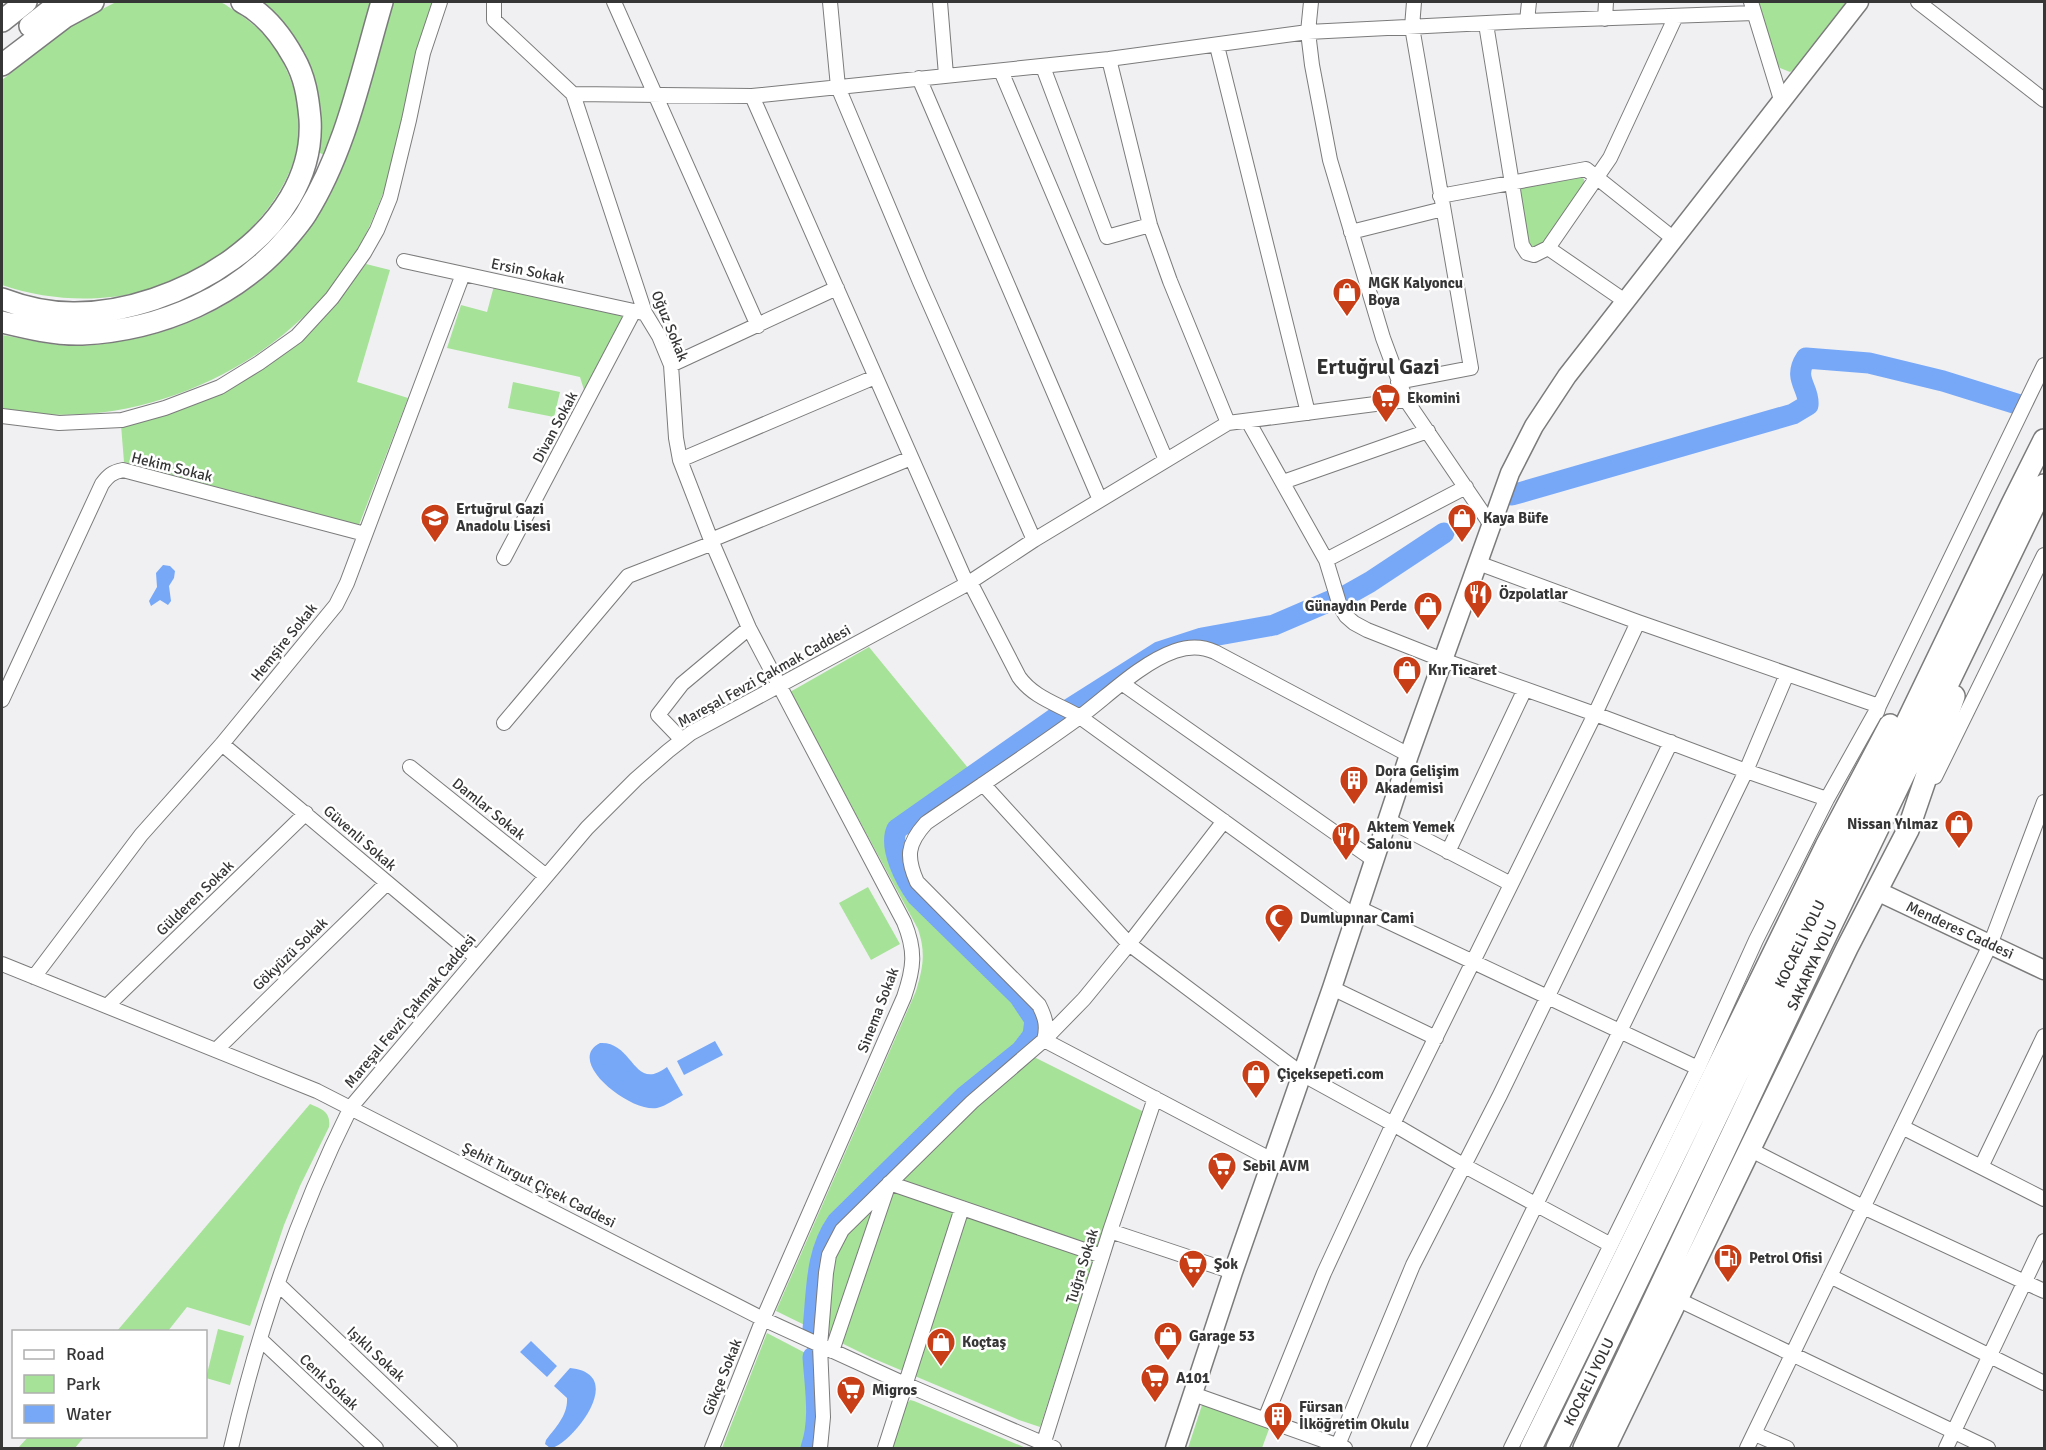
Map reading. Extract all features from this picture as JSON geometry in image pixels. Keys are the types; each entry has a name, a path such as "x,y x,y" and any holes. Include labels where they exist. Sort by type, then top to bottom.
{"highway":[{"path":"2,21 26,2"},
{"path":"2,50 61,2"},
{"path":"2,65 65,17 93,2"},
{"path":"2,299 35,308 73,313 122,308 151,300 209,275 246,249 284,209 302,176 311,140 308,98 302,72 274,27 242,2"},
{"path":"2,322 80,334 149,325 188,312 233,287 273,255 305,216 341,142 382,2"},
{"name":"KOCAELİ YOLU","path":"1557,1449 2044,440"},
{"name":"SAKARYA YOLU","path":"1584,1449 1820,948 2044,485"},
{"path":"1531,1449 1833,831 2012,504"},
{"path":"1605,1449 1749,1149 1908,830 1986,605"}],"main road":[{"path":"1175,1449 1409,756 1510,473 1534,426 1567,376 1859,2"},
{"name":"Menderes Caddesi","path":"1877,891 2044,970"}],"street":[{"path":"2,416 59,423 122,420 165,408 220,387 297,336 332,298 364,253 377,230 390,198 410,120 423,53 440,2"},
{"name":"Oğuz Sokak","path":"494,2 494,20 573,94 640,312 659,336 671,365 676,438 680,460 749,628 780,687"},
{"path":"614,2 758,326"},
{"path":"830,2 838,87 920,282 1034,540"},
{"path":"944,2 946,75"},
{"path":"1311,2 1308,32 1330,160 1398,382 1407,400 1491,525"},
{"path":"1398,382 1471,368 1412,27 1414,2"},
{"path":"1527,21 1529,2"},
{"path":"1605,19 1606,2"},
{"path":"1918,2 2044,100"},
{"path":"573,94 752,96 1042,67 1217,46 1308,32 1676,16 1753,7 1782,103"},
{"path":"1486,24 1523,250 1534,255 1548,248 1610,158 1676,16"},
{"path":"1217,46 1308,413"},
{"path":"1109,59 1150,225 1170,281 1228,423"},
{"path":"1042,67 1107,237 1150,225"},
{"path":"1001,71 1166,460"},
{"path":"919,78 1100,500"},
{"path":"752,96 968,583 1018,677 1026,687 1042,699 1062,706 1080,717 1224,821 1357,912 1473,962 1698,1068"},
{"path":"1351,232 1511,183 1583,169 1674,239"},
{"path":"1548,248 1625,301"},
{"name":"Ersin Sokak","path":"404,261 640,312"},
{"name":"Hemşire Sokak","path":"34,976 141,836 222,744 336,604 347,584 463,274"},
{"path":"671,365 837,288"},
{"name":"Divan Sokak","path":"504,558 640,312"},
{"path":"1510,1449 1698,1068 1756,939 1827,799 1879,706 2044,365"},
{"path":"680,460 875,376"},
{"name":"Mareşal Fevzi Çakmak Caddesi","path":"232,1443 260,1339 278,1284 306,1206 332,1144 351,1107 546,876 608,806 660,758 682,740 711,723 968,583 1034,540 1228,423 1407,400"},
{"path":"1248,421 1326,560 1340,606 1354,623 1443,660 1827,799"},
{"path":"1283,482 1428,431"},
{"path":"504,723 628,576 911,458"},
{"name":"Hekim Sokak","path":"2,700 102,484 114,472 123,470 365,534"},
{"path":"1326,560 1466,487"},
{"path":"1908,830 2044,555"},
{"path":"1478,563 1638,622 1879,706"},
{"path":"1265,1419 1324,1273 1393,1124 1638,622"},
{"path":"682,740 658,715 682,684 749,628"},
{"path":"1044,1040 1046,1018 1039,1005 917,882 910,866 909,852 914,836 926,823 1080,717 1155,661 1175,651 1190,647 1208,649 1409,756"},
{"path":"1418,1449 1746,771 1787,674"},
{"path":"1123,684 1374,860"},
{"name":"Sinema Sokak","path":"763,1318 904,997 913,963 910,937 904,922 780,687"},
{"path":"1448,852 1525,689"},
{"path":"1833,831 1879,706"},
{"path":"1193,1394 1342,1447 1408,1275 1500,1095 1671,742"},
{"name":"Güvenli Sokak","path":"222,744 477,958"},
{"name":"Damlar Sokak","path":"411,767 546,876"},
{"path":"983,783 1130,945 1302,1074 1463,1166 1611,1245"},
{"path":"1747,1449 1990,945 2044,806"},
{"name":"Gülderen Sokak","path":"107,1006 306,813"},
{"path":"1388,820 1511,884"},
{"path":"820,1449 826,1348 826,1273 834,1243 842,1230 972,1101 1044,1040 1130,945 1224,821"},
{"name":"Gökyüzü Sokak","path":"216,1050 387,883"},
{"name":"Şehit Turgut Çiçek Caddesi","path":"2,964 351,1107 763,1318 1046,1447"},
{"path":"1332,988 1436,1038"},
{"path":"1981,1167 2044,1036"},
{"path":"1044,1040 1272,1160"},
{"name":"Tuğra Sokak","path":"1046,1447 1102,1256 1155,1098"},
{"path":"1902,1127 2044,1199"},
{"path":"1749,1149 1863,1207 2044,1291"},
{"path":"889,1183 1102,1256"},
{"path":"826,1348 889,1183"},
{"path":"885,1449 962,1208"},
{"path":"1110,1231 1233,1272"},
{"path":"1946,1449 2044,1241"},
{"path":"1830,1276 2044,1383"},
{"name":"Işıklı Sokak","path":"278,1284 450,1449"},
{"path":"1677,1299 1988,1449"},
{"name":"Gökçe Sokak","path":"712,1449 763,1318"},
{"name":"Cenk Sokak","path":"260,1339 376,1449"},
{"path":"1755,1434 1787,1449"},
{"path":"232,1443 245,1449"}],"green space":[{"path":"116,2 220,2 244,17 266,36 282,60 294,88 299,108 297,150 287,178 271,204 252,228 203,267 176,280 149,290 93,298 56,297 2,285 2,80 73,24"},
{"path":"261,2 373,2 348,91 326,156 316,151 318,109 310,68 290,31"},
{"path":"394,2 433,2 399,144 370,225 346,268 314,306 277,340 234,368 189,390 140,405 91,414 42,414 2,408 2,335 73,346 127,340 161,332 193,321 223,306 277,266 300,241 336,183 354,139"},
{"path":"1759,2 1846,2 1790,72 1780,68 1776,62"},
{"path":"1578,176 1584,179 1584,186 1544,242 1533,248 1528,245 1518,187"},
{"path":"366,264 390,270 357,382 408,398 359,525 124,462 121,425 244,380 307,335"},
{"path":"494,286 624,314 584,390 580,377 447,348 461,305 487,312"},
{"path":"513,382 560,392 554,417 508,408"},
{"path":"869,647 973,774 897,829 895,845 897,854 913,890 1019,996 1030,1011 1035,1023 1034,1029 1022,1051 1144,1112 1102,1233 1040,1427 872,1358 776,1311 916,991 922,967 923,953 918,929 790,692"},
{"path":"868,887 900,944 871,960 839,903"},
{"path":"310,1104 327,1114 329,1127 284,1225 250,1326 187,1307 169,1330 118,1330"},
{"path":"218,1329 244,1336 230,1385 207,1378"},
{"path":"767,1333 813,1357 817,1415 811,1448 722,1448"},
{"path":"910,1400 1026,1448 891,1448 905,1406"},
{"path":"1202,1405 1269,1429 1262,1448 1188,1448"},
{"path":"27,1438 83,1438 75,1448 18,1448"}],"water":[{"path":"163,565 170,566 175,571 169,586 171,601 168,605 160,600 151,606 149,601 157,587 156,573"},
{"path":"715,1041 723,1055 684,1075 677,1061"},
{"path":"600,1043 620,1050 647,1074 656,1073 667,1067 683,1095 657,1108 632,1102 618,1094 595,1073 590,1061 591,1051"},
{"path":"531,1341 557,1366 547,1377 520,1352"},
{"path":"570,1368 587,1373 595,1383 595,1396 580,1425 569,1437 550,1448 545,1444 546,1440 561,1420 567,1404 567,1398 554,1386"}],"waterway":[{"path":"1512,495 1793,414 1808,405 1801,378 1802,365 1806,358 1869,363 1943,381 2020,405"},
{"path":"1347,595 1444,533"},
{"path":"813,1329 821,1260 837,1222 964,1097 1021,1051 1033,1035 1035,1020 1019,996 913,890 896,854 897,829 1058,716 1159,652 1202,638 1274,625 1330,601"},
{"path":"811,1448 817,1415 813,1357"}],"place":[{"name":"MGK Kalyoncu Boya","path":"1347,318"},
{"name":"Ekomini","path":"1386,424"},
{"name":"Ertuğrul Gazi Anadolu Lisesi","path":"435,544"},
{"name":"Kaya Büfe","path":"1462,544"},
{"name":"Özpolatlar","path":"1478,620"},
{"name":"Günaydın Perde","path":"1428,632"},
{"name":"Kır Ticaret","path":"1407,696"},
{"name":"Dora Gelişim Akademisi","path":"1354,806"},
{"name":"Nissan Yılmaz","path":"1959,850"},
{"name":"Aktem Yemek Salonu","path":"1346,862"},
{"name":"Dumlupınar Cami","path":"1279,944"},
{"name":"Çiçeksepeti.com","path":"1256,1100"},
{"name":"Sebil AVM","path":"1222,1192"},
{"name":"Petrol Ofisi","path":"1728,1284"},
{"name":"Şok","path":"1193,1290"},
{"name":"Garage 53","path":"1168,1362"},
{"name":"Koçtaş","path":"941,1368"},
{"name":"A101","path":"1155,1404"},
{"name":"Migros","path":"851,1416"},
{"name":"Fürsan İlköğretim Okulu","path":"1278,1442"}],"district":[{"name":"Ertuğrul Gazi","path":"1378,367"}]}
